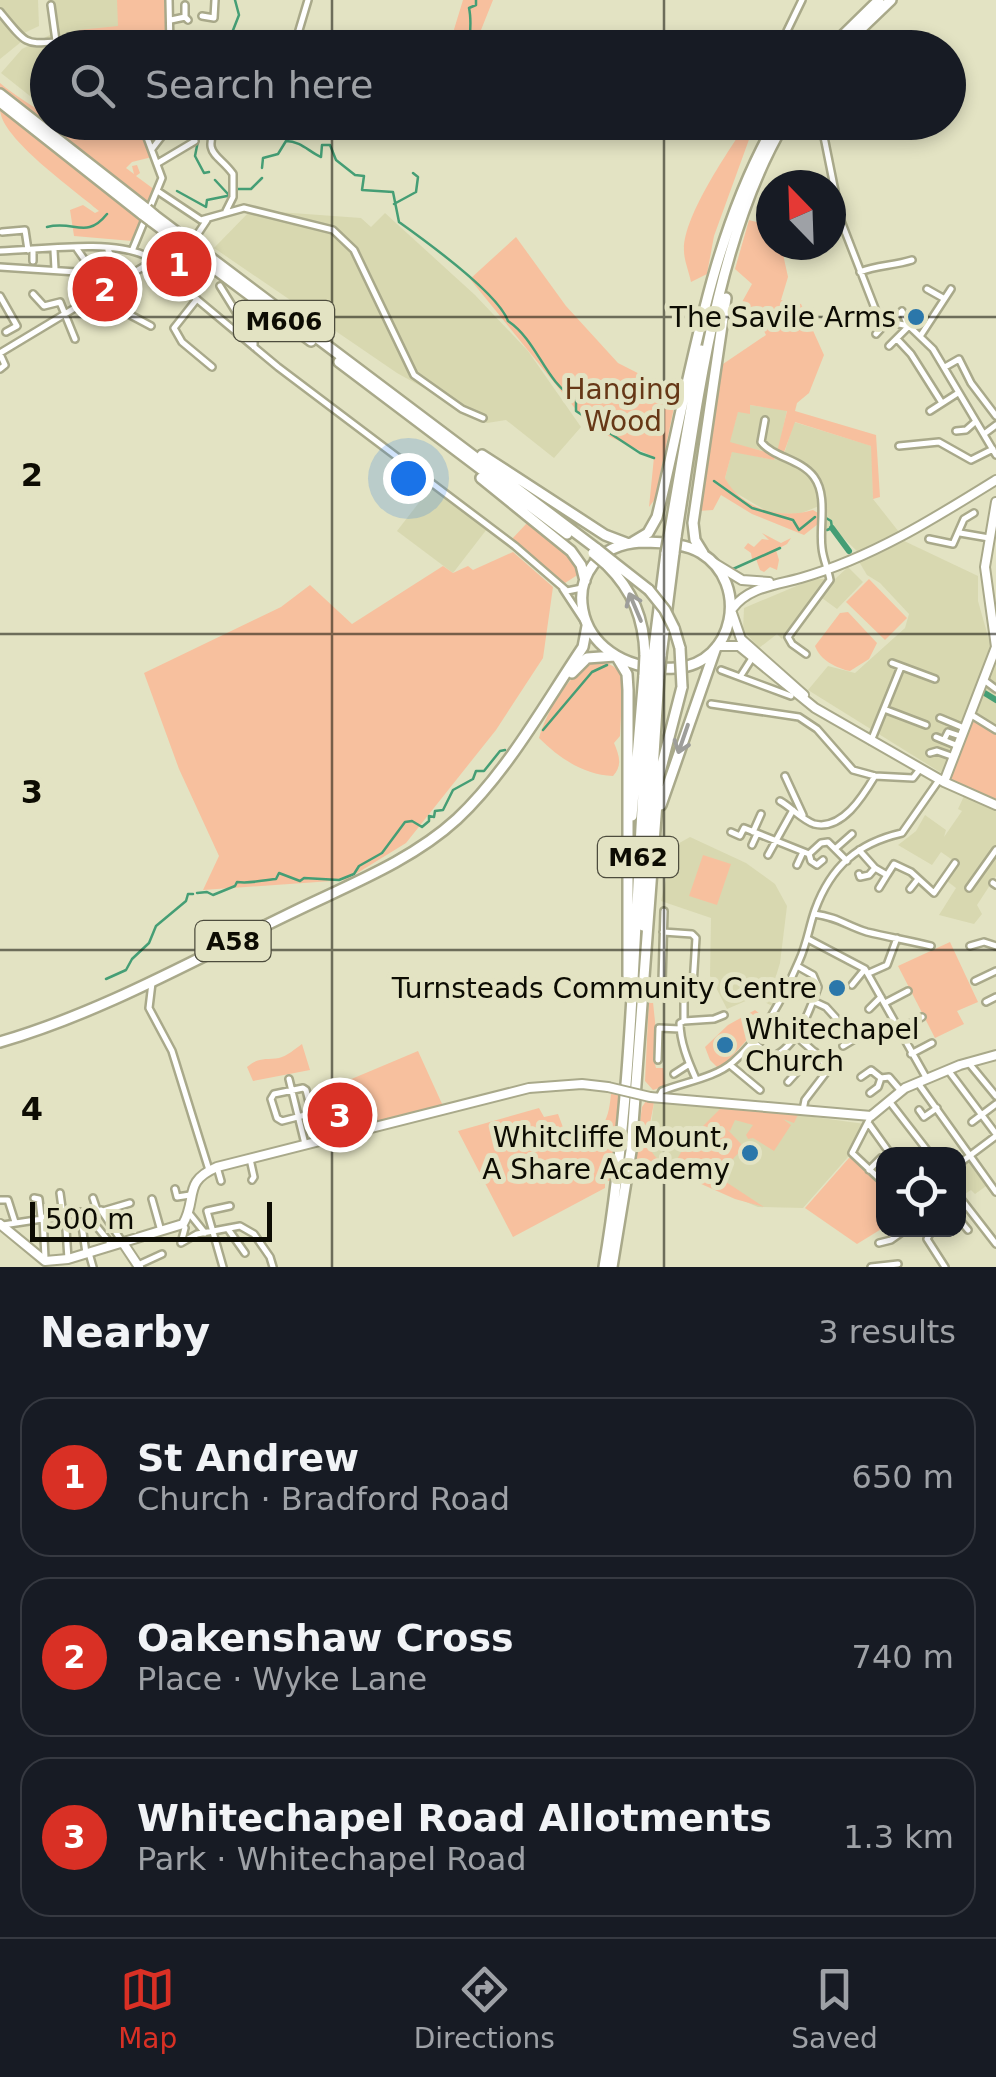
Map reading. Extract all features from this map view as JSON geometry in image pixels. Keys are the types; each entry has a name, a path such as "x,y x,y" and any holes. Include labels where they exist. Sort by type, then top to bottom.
{"highway":[{"path":"848,30 878,0"},
{"path":"860,30 891,0"},
{"name":"M606","path":"0,94 30,118"},
{"name":"M606","path":"0,102 30,125"},
{"name":"M606","path":"50,140 649,590 665,610 680,648 682,686 661,758 641,1029"},
{"name":"M606","path":"57,140 416,423 570,551 582,565 585,585"},
{"name":"M62","path":"604,1267 626,1103 640,802 653,656 715,273 740,195 767,140"},
{"name":"M62","path":"673,536 711,341 736,237 759,173 776,140"},
{"path":"653,871 666,785 732,610 728,586 695,540 693,523 736,237"},
{"path":"628,864 626,671 594,639 582,605 585,585 601,556 653,526 715,273"},
{"name":"M606","path":"416,423 595,551"},
{"name":"M606","path":"452,440 606,536 631,542"},
{"path":"568,510 616,534 630,536 649,524 662,491"},
{"path":"631,542 685,546 708,558"},
{"name":"M606","path":"610,563 636,606 653,656 628,864 630,1038"},
{"name":"A58","path":"456,819 499,771 583,647 586,625"},
{"path":"616,657 674,668 700,661 717,647"},
{"name":"A58","path":"0,1042 78,1015 380,870 456,819 502,776 575,668 590,657 616,657"},
{"name":"M62","path":"612,1267 631,1151 641,1029 651,676"}],"main road":[{"path":"996,493 994,481 914,529 827,569 748,592 732,610 741,639 788,689 941,781 996,804"},
{"path":"941,781 996,648 986,582 996,502"},
{"path":"708,558 748,582 792,580"},
{"path":"717,647 736,644 754,655"},
{"path":"2,1225 47,1264 68,1259 184,1226 193,1185 213,1169 530,1088 582,1084 654,1097 870,1120 900,1091 968,1062 996,1055"},
{"path":"123,1242 139,1266"}],"street":[{"path":"169,0 171,30"},
{"path":"202,16 217,18 214,0"},
{"path":"299,30 308,0"},
{"path":"787,30 802,0"},
{"path":"171,20 187,18 185,4"},
{"path":"51,5 54,30"},
{"path":"0,12 30,43"},
{"path":"132,251 162,178 148,140"},
{"path":"152,149 159,140"},
{"path":"212,140 210,148 214,158 231,170 233,197 226,212"},
{"path":"824,140 836,206 876,312 921,335 944,366 994,452 971,460 939,442 899,446"},
{"path":"158,163 195,141"},
{"path":"158,192 194,218 207,220 244,208 335,231 356,254 414,375 483,418"},
{"path":"200,232 207,220"},
{"path":"2,232 25,230 33,261"},
{"path":"77,249 118,309 151,326"},
{"path":"107,249 124,278"},
{"path":"0,251 107,249 132,251 153,262 254,346 560,584 572,592 585,585"},
{"path":"54,250 55,270"},
{"path":"860,272 912,260"},
{"path":"0,369 5,365 0,354 153,262"},
{"path":"3,267 93,273"},
{"path":"3,267 10,278"},
{"path":"220,286 254,346"},
{"path":"930,288 943,298"},
{"path":"921,335 950,290"},
{"path":"34,294 44,306 60,302 75,338"},
{"path":"97,294 103,304 98,308"},
{"path":"0,296 17,326 6,332"},
{"path":"198,298 174,328 182,342 212,367"},
{"path":"876,334 903,309 909,326"},
{"path":"889,346 909,326"},
{"path":"898,339 942,404"},
{"path":"944,366 960,360 996,416"},
{"path":"930,411 958,393"},
{"path":"765,420 761,442 793,460 814,476 818,484 821,546 830,580 788,636 806,654"},
{"path":"956,431 966,430 975,422"},
{"path":"984,434 996,424"},
{"path":"929,539 953,544 964,519 974,512"},
{"path":"960,532 990,538"},
{"path":"560,584 586,625"},
{"path":"740,677 754,655"},
{"path":"892,664 935,680"},
{"path":"872,741 901,667"},
{"path":"720,670 791,696"},
{"path":"984,680 996,690"},
{"path":"711,704 799,717 818,728 853,770 875,776 913,778 920,769"},
{"path":"884,709 926,726"},
{"path":"970,714 996,730"},
{"path":"940,718 961,736"},
{"path":"936,737 944,740 961,736"},
{"path":"930,753 937,751 954,757"},
{"path":"785,776 803,818"},
{"path":"780,801 817,824 835,820 856,804 875,776"},
{"path":"654,1097 730,1065 752,1042 775,1011 797,966 828,883 858,850 881,837 902,834 941,781"},
{"path":"768,855 793,810"},
{"path":"752,845 762,814"},
{"path":"731,832 740,836 744,828 806,853 818,864 824,860"},
{"path":"835,849 852,834"},
{"path":"797,865 806,853 824,842 847,861"},
{"path":"858,850 887,875"},
{"path":"969,888 996,850"},
{"path":"879,888 894,864 934,893"},
{"path":"929,901 954,864"},
{"path":"859,874 860,878 870,875 875,868"},
{"path":"910,889 918,878"},
{"path":"664,912 662,982 686,993"},
{"path":"814,914 931,946"},
{"path":"663,932 692,934 696,938 693,985 683,1000 684,1021"},
{"path":"808,938 855,961 867,972 937,1108 996,1192"},
{"path":"852,985 867,972 887,965 896,938"},
{"path":"970,946 984,942 996,946"},
{"path":"752,1042 772,1056 785,1049 795,1035 813,1001 818,981 797,966"},
{"path":"975,980 996,971"},
{"path":"153,980 150,1008 172,1051 220,1182"},
{"path":"869,1009 908,991"},
{"path":"986,1002 996,997"},
{"path":"813,1001 829,1009 836,1018"},
{"path":"710,1009 714,1019"},
{"path":"696,1079 680,1023 724,1016"},
{"path":"843,1046 871,1029 898,1030 922,1016"},
{"path":"658,1060 659,1028 680,1030"},
{"path":"795,1035 828,1070 805,1100 803,1110"},
{"path":"911,1054 932,1043"},
{"path":"788,1082 815,1052"},
{"path":"968,1062 996,1100 972,1122"},
{"path":"674,1074 690,1065"},
{"path":"730,1065 760,1090"},
{"path":"861,1077 872,1069 881,1078"},
{"path":"948,1070 982,1114 995,1139 966,1159"},
{"path":"881,1078 890,1077 900,1091"},
{"path":"870,1093 881,1078"},
{"path":"289,1079 305,1144"},
{"path":"669,1098 670,1088"},
{"path":"306,1090 312,1110 298,1117 282,1121 276,1118 274,1094 306,1090"},
{"path":"889,1101 925,1147"},
{"path":"918,1110 924,1118 937,1108"},
{"path":"870,1120 852,1153 876,1177"},
{"path":"870,1120 882,1147"},
{"path":"250,1159 252,1180"},
{"path":"869,1170 876,1163"},
{"path":"60,1193 68,1259"},
{"path":"175,1194 190,1196"},
{"path":"93,1197 123,1242"},
{"path":"3,1198 8,1200 15,1222"},
{"path":"39,1199 47,1264"},
{"path":"152,1199 161,1231"},
{"path":"2,1225 130,1203"},
{"path":"213,1266 222,1265 207,1211 230,1206"},
{"path":"966,1207 996,1244"},
{"path":"80,1212 93,1267"},
{"path":"189,1212 201,1234"},
{"path":"201,1234 184,1226 181,1243 201,1234 240,1226 254,1234 270,1257 272,1267"},
{"path":"98,1228 112,1246"},
{"path":"228,1229 245,1253"},
{"path":"879,1243 895,1237"},
{"path":"931,1237 945,1267"},
{"path":"139,1266 162,1254"},
{"path":"871,1265 898,1263"}],"shaded area":[{"path":"0,0 38,0 39,26 22,34 21,42 0,59"},
{"path":"48,0 123,0 124,30 50,30"},
{"path":"30,45 30,96 1,73"},
{"path":"251,210 361,218 371,227 385,213 475,295 528,351 581,427 554,458 506,420 487,423 397,373 214,248"},
{"path":"749,405 787,410 778,452 784,454 794,422 872,446 873,499 899,532 858,552 834,529 825,532 824,504 799,514 770,513 731,490 725,478 732,451 774,460 776,454 729,443 738,411"},
{"path":"431,487 487,529 453,573 397,531"},
{"path":"900,539 978,576 978,601 989,640 996,647 996,729 967,710 943,774 808,690 828,666 855,673 905,628 909,614 867,575 858,560"},
{"path":"848,567 863,582 837,609 822,598 814,607 808,604 782,639 777,634 759,648 743,630 744,608 813,579 835,579"},
{"path":"964,796 996,809 996,876 977,905 982,914 974,924 939,915 956,888 943,878 954,861 941,852 932,865 898,845 916,831 925,815 946,830 944,837 962,811 958,809"},
{"path":"690,837 746,863 775,884 787,906 773,986 782,992 774,1007 755,997 727,1009 710,976 711,918 661,901 674,846"},
{"name":"Whitcliffe Mount, A Share Academy","path":"654,1102 770,1111 865,1124 848,1157 803,1208 758,1207 654,1163 648,1150"},
{"path":"970,1157 989,1184 975,1194 971,1190 966,1193 966,1160"}],"green space":[{"path":"117,0 169,0 170,30 79,30 118,26"},
{"path":"463,0 493,0 481,30 454,30"},
{"path":"0,83 30,104 30,111"},
{"path":"0,109 30,132 30,140 40,140 141,219 132,241 74,236 70,210 83,205 95,213 99,211 25,149 3,121"},
{"path":"68,140 145,140 152,157 132,162 126,168 134,174 132,166 137,165 140,173 136,176 155,190 148,203"},
{"path":"736,140 749,140 714,236 707,274 691,282 685,237 708,185"},
{"path":"749,220 756,222 756,260 784,260 788,277 781,300 801,304 824,355 809,393 797,403 795,411 876,435 880,497 873,499 871,446 795,422 783,455 777,452 787,411 750,405 750,414 738,412 730,442 776,455 774,460 732,452 725,478 741,497 763,509 788,514 813,510 818,513 818,524 804,535 752,514 721,495 713,510 698,511 723,364 766,335 758,319 729,321 730,312 737,311 752,284 735,269"},
{"name":"Hanging Wood","path":"516,237 566,306 618,363 677,393 655,499 649,507 654,457 591,428 470,279"},
{"path":"527,523 574,561 579,574 565,583 511,540"},
{"path":"762,533 781,543 791,538 776,550 777,570 760,570 756,559 744,548 748,543 754,547 762,539 769,540"},
{"path":"513,552 553,587 543,658 496,730 406,843 346,880 203,890 219,856 179,769 144,673 281,607 310,585 352,624 443,566 453,573 468,566 473,570"},
{"path":"869,579 907,618 885,640 846,602"},
{"path":"848,612 877,643 869,659 850,671 829,663 815,646 840,613"},
{"path":"595,660 611,665 623,677 620,736 614,743 619,764 613,776 573,764 539,738 560,694"},
{"path":"972,719 996,733 996,800 953,781 950,775"},
{"path":"703,855 731,864 717,905 689,896"},
{"path":"950,942 978,1002 957,1011 964,1024 935,1038 898,966"},
{"path":"649,999 653,1002 657,1041 653,1057 656,1068 663,1068 665,1086 653,1090 645,1081"},
{"path":"755,1010 766,1019 723,1066 717,1067 705,1047 728,1025"},
{"path":"302,1044 310,1070 253,1081 247,1067 259,1060 282,1057"},
{"path":"418,1051 443,1106 339,1134 323,1091"},
{"path":"611,1094 622,1095 612,1181 605,1181 605,1188 513,1237 458,1131 539,1108 544,1117 558,1114 570,1146 601,1128"},
{"path":"646,1101 654,1102 650,1146 667,1165 675,1163 686,1143 722,1107 798,1115 794,1123 783,1119 791,1125 774,1151 753,1138 748,1139 746,1135 753,1125 735,1120 730,1131 727,1129 744,1147 717,1176 764,1207 735,1199 654,1163 640,1171 636,1182 632,1181"},
{"path":"849,1158 855,1158 876,1179 876,1232 857,1244 805,1208"}],"waterway":[{"path":"233,30 239,15 235,0"},
{"path":"470,30 469,8 476,5 476,0"},
{"path":"198,140 195,156 204,173 209,172"},
{"path":"262,168 263,158 278,154 286,141 321,157 322,145 330,145 336,160 355,175 364,176 362,190 393,192 399,222 491,297 557,383 576,399 576,411 654,458"},
{"path":"394,204 416,192 418,177 413,173"},
{"path":"177,191 206,207 207,200 227,196 235,189 251,189 262,178"},
{"path":"215,180 227,193"},
{"path":"47,227 86,228 107,214"},
{"path":"714,481 752,508 793,520 799,530 815,517"},
{"path":"826,518 832,528 827,530"},
{"path":"832,528 849,551"},
{"path":"733,569 780,548"},
{"path":"543,730 592,672 607,665"},
{"path":"983,692 996,700"},
{"path":"197,893 213,895 237,882 276,879 279,873 300,881 339,880 354,874 359,866 382,853 405,822 422,827 429,816 434,817 435,811 443,810 453,790 473,779 476,771 484,771 505,750"},
{"path":"106,979 126,970 149,943 156,926 186,901 188,894 193,894"}],"place":[{"name":"St Andrew","path":"179,264"},
{"name":"Oakenshaw Cross","path":"105,289"},
{"name":"The Savile Arms","path":"916,317"},
{"name":"Turnsteads Community Centre","path":"837,988"},
{"name":"Whitechapel Church","path":"725,1045"},
{"name":"Whitechapel Road Allotments","path":"340,1115"},
{"name":"Whitcliffe Mount, A Share Academy","path":"750,1153"}]}
